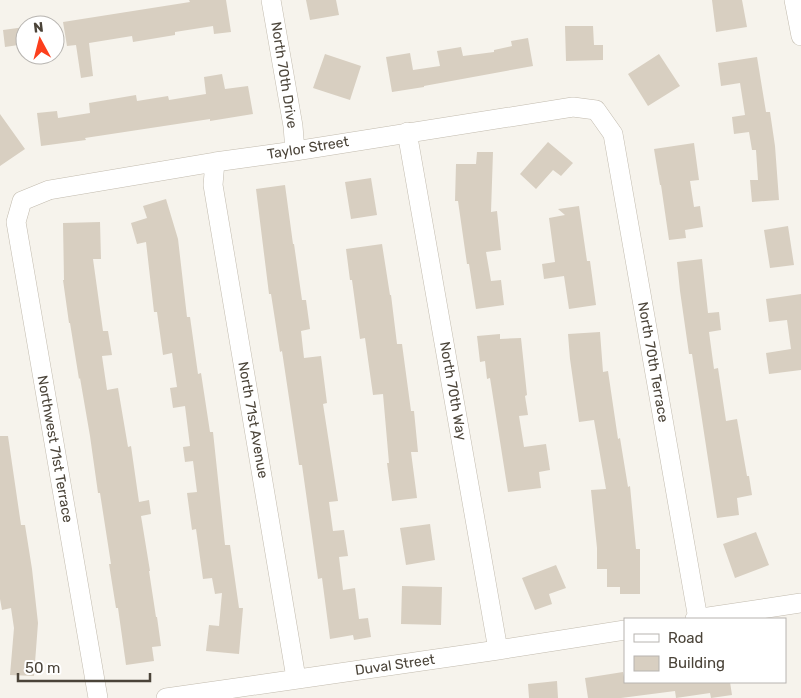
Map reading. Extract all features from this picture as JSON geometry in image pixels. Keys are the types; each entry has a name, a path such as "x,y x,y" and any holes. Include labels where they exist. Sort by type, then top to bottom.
{"street":[{"name":"North 70th Drive","path":"271,0 293,126 295,151"},
{"path":"794,0 801,36"},
{"name":"Taylor Street","path":"22,201 49,190 215,162 573,107 596,110"},
{"name":"North 70th Terrace","path":"596,110 613,134 696,618"},
{"name":"North 70th Way","path":"407,132 498,650"},
{"name":"North 71st Avenue","path":"215,162 213,185 296,678"},
{"name":"Northwest 71st Terrace","path":"22,201 16,222 98,698"},
{"path":"703,618 801,603"},
{"name":"Duval Street","path":"166,698 624,630"}],"building":[{"path":"189,0 226,0 231,32 214,34 213,26 175,32 175,35 133,42 132,36 89,43 93,76 81,78 76,45 67,46 65,22 190,2"},
{"path":"306,0 336,0 339,15 310,20"},
{"path":"712,0 742,0 747,27 716,32"},
{"path":"565,26 593,26 594,45 603,45 603,60 566,61"},
{"path":"15,28 15,46 5,47 3,30"},
{"path":"528,38 533,66 392,92 386,57 410,53 413,70 440,66 437,51 461,47 463,56 494,52 494,50 512,46 511,41"},
{"path":"325,54 361,66 350,100 313,88"},
{"path":"659,54 680,86 648,106 628,74"},
{"path":"757,57 766,112 770,112 775,146 779,200 752,202 750,180 758,180 756,150 752,150 749,132 734,134 732,117 745,115 740,83 721,86 718,63"},
{"path":"222,74 225,89 248,86 253,114 41,146 37,113 57,111 58,118 90,113 89,103 136,95 137,101 168,96 169,100 206,94 204,77"},
{"path":"0,114 25,149 0,166"},
{"path":"548,142 573,163 561,176 553,170 536,189 520,174"},
{"path":"694,143 699,180 690,181 694,207 700,206 703,227 685,230 686,238 669,240 654,149"},
{"path":"477,152 493,152 491,212 497,211 501,250 486,252 491,281 501,280 504,305 476,309 458,201 455,201 456,164 476,164"},
{"path":"371,178 377,215 351,219 345,182"},
{"path":"285,185 302,300 306,300 310,329 301,331 304,358 321,356 327,403 323,404 338,501 329,502 333,531 344,530 348,556 339,557 343,590 355,588 359,619 368,618 371,637 354,640 353,635 330,639 322,578 318,579 302,465 299,465 282,351 280,352 271,294 269,294 256,189"},
{"path":"166,199 178,239 187,317 190,317 198,374 201,373 210,432 213,432 225,545 230,545 239,608 243,608 239,654 206,651 209,625 219,626 222,593 215,594 212,578 203,579 196,529 192,530 187,493 197,492 193,461 185,462 183,447 190,446 185,406 173,408 170,388 177,387 172,353 163,355 157,312 154,312 146,242 137,244 131,223 147,218 143,206"},
{"path":"579,206 587,261 590,261 596,305 569,309 564,276 544,279 542,264 555,262 549,218 565,215 558,209"},
{"path":"100,222 101,259 93,259 103,331 108,331 112,355 102,356 107,390 118,388 128,447 131,446 139,502 149,500 151,514 141,516 161,646 152,647 154,661 126,665 118,608 116,608 109,564 111,564 100,493 98,493 63,280 63,223"},
{"path":"788,226 794,265 770,268 764,230"},
{"path":"382,244 397,344 402,344 411,411 414,411 418,452 411,452 417,498 392,501 387,463 389,463 383,394 373,395 365,338 360,339 346,249"},
{"path":"702,259 708,313 719,312 721,330 709,332 714,369 718,368 726,421 737,419 752,495 737,498 739,515 717,518 692,354 689,354 677,262"},
{"path":"801,294 801,370 769,374 766,353 791,349 787,320 769,322 766,299"},
{"path":"600,332 603,372 608,371 618,439 620,438 628,487 630,486 636,549 640,549 640,594 620,594 620,587 607,587 607,569 597,569 597,548 591,490 606,489 594,420 579,422 568,334"},
{"path":"500,334 500,339 521,338 528,415 519,416 524,447 546,444 550,470 539,472 541,488 508,492 490,378 487,379 485,361 480,362 477,336"},
{"path":"0,436 8,436 21,525 25,525 32,569 38,623 34,676 10,675 14,628 11,608 2,610 0,599"},
{"path":"430,524 435,560 406,565 400,528"},
{"path":"756,532 769,565 735,578 723,544"},
{"path":"556,565 566,588 549,594 552,604 535,610 522,578"},
{"path":"402,586 442,587 441,625 401,624"},
{"path":"623,672 624,683 730,683 732,695 711,698 710,693 676,698 675,691 621,698 588,698 585,678"},
{"path":"557,681 558,698 529,698 528,684"}]}
